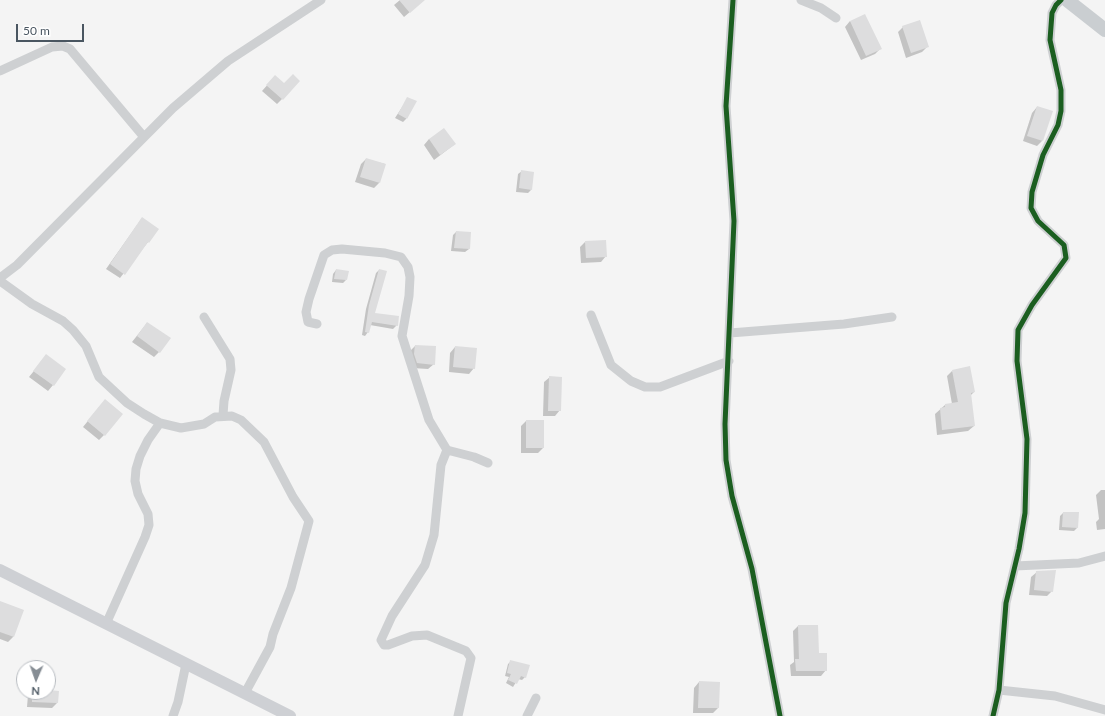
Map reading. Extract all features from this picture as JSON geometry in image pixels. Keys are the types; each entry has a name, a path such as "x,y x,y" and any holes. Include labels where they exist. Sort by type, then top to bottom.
{"main road":[{"path":"1068,0 1105,30"},
{"path":"0,570 290,716"}],"street":[{"path":"0,278 17,265 173,108 228,61 322,0"},
{"path":"733,0 726,106 729,167 734,221 729,361 725,424 726,460 732,496 752,569 780,716"},
{"path":"801,0 821,8 836,18"},
{"path":"993,716 999,690 1006,603 1025,513 1027,439 1017,361 1018,330 1032,305 1066,258 1064,245 1038,221 1031,208 1032,192 1043,155 1058,124 1061,111 1061,90 1050,40 1052,14 1056,5 1061,0"},
{"path":"0,71 52,47 63,46 70,48 144,137"},
{"path":"317,324 308,322 306,312 324,255 332,250 342,249 385,253 401,257 408,267 410,277 409,296 402,336 429,420 447,450 474,457 488,463"},
{"path":"0,281 28,301 63,321 73,330 86,346 99,377 127,403 160,423 181,428 196,426 223,415 232,416 241,420 264,442 292,497 309,520 291,588 273,634 270,647 245,693"},
{"path":"591,315 611,365 631,381 645,387 660,387 729,361"},
{"path":"204,317 230,359 231,370 224,401 223,415"},
{"path":"730,333 844,324 892,317"},
{"path":"106,624 146,537 149,525 148,514 138,494 135,481 136,469 140,456 148,440 160,423"},
{"path":"447,450 441,464 434,535 425,565 408,595 392,616 381,640 384,645 388,645 412,636 427,635 466,650 471,658 458,716"},
{"path":"1015,566 1079,563 1105,556"},
{"path":"173,716 178,702 186,664"},
{"path":"999,690 1055,696 1105,710"},
{"path":"527,716 536,698"}],"building":[{"path":"399,0 425,0 410,13"},
{"path":"865,14 882,49 866,56 850,21"},
{"path":"920,20 929,47 911,53 902,26"},
{"path":"293,74 300,81 283,100 266,85 275,75 284,83"},
{"path":"407,97 417,101 407,119 398,114"},
{"path":"1037,106 1053,111 1043,141 1027,136"},
{"path":"444,128 456,144 440,155 429,139"},
{"path":"366,158 386,164 380,183 360,177"},
{"path":"521,170 534,172 532,190 519,188"},
{"path":"142,217 159,229 125,275 110,264"},
{"path":"456,231 471,232 470,249 454,248"},
{"path":"606,240 607,257 586,258 585,241"},
{"path":"336,269 349,271 347,280 334,279"},
{"path":"379,269 387,271 375,313 399,316 398,326 372,322 369,333 365,332 369,305"},
{"path":"147,322 171,338 160,353 137,336"},
{"path":"415,345 436,346 435,365 417,363 414,354"},
{"path":"455,346 477,348 475,369 453,367"},
{"path":"46,354 66,369 54,386 33,371"},
{"path":"970,366 975,392 971,393 975,426 942,430 940,408 945,407 945,404 958,402 952,370"},
{"path":"549,376 562,377 561,411 548,411"},
{"path":"105,399 123,414 105,436 87,421"},
{"path":"526,420 544,420 544,448 526,448"},
{"path":"1063,512 1079,512 1078,528 1062,527"},
{"path":"1056,570 1053,592 1034,590 1036,571"},
{"path":"0,601 24,610 14,637 0,632"},
{"path":"798,625 818,625 819,653 827,653 827,671 796,671 795,659 799,659"},
{"path":"510,660 530,665 526,678 521,676 517,684 508,680 511,674 507,673"},
{"path":"699,681 720,682 719,708 698,708"},
{"path":"56,691 59,691 58,703 32,702 32,700 56,700"}],"cycle path":[{"path":"733,0 726,106 734,221 725,424 726,460 732,496 752,569 780,716"},
{"path":"993,716 999,690 1006,603 1019,549 1025,513 1027,439 1017,361 1018,330 1032,305 1066,258 1064,245 1038,221 1031,208 1032,192 1043,155 1058,125 1061,111 1061,90 1050,40 1052,13 1056,5 1061,0"}]}
